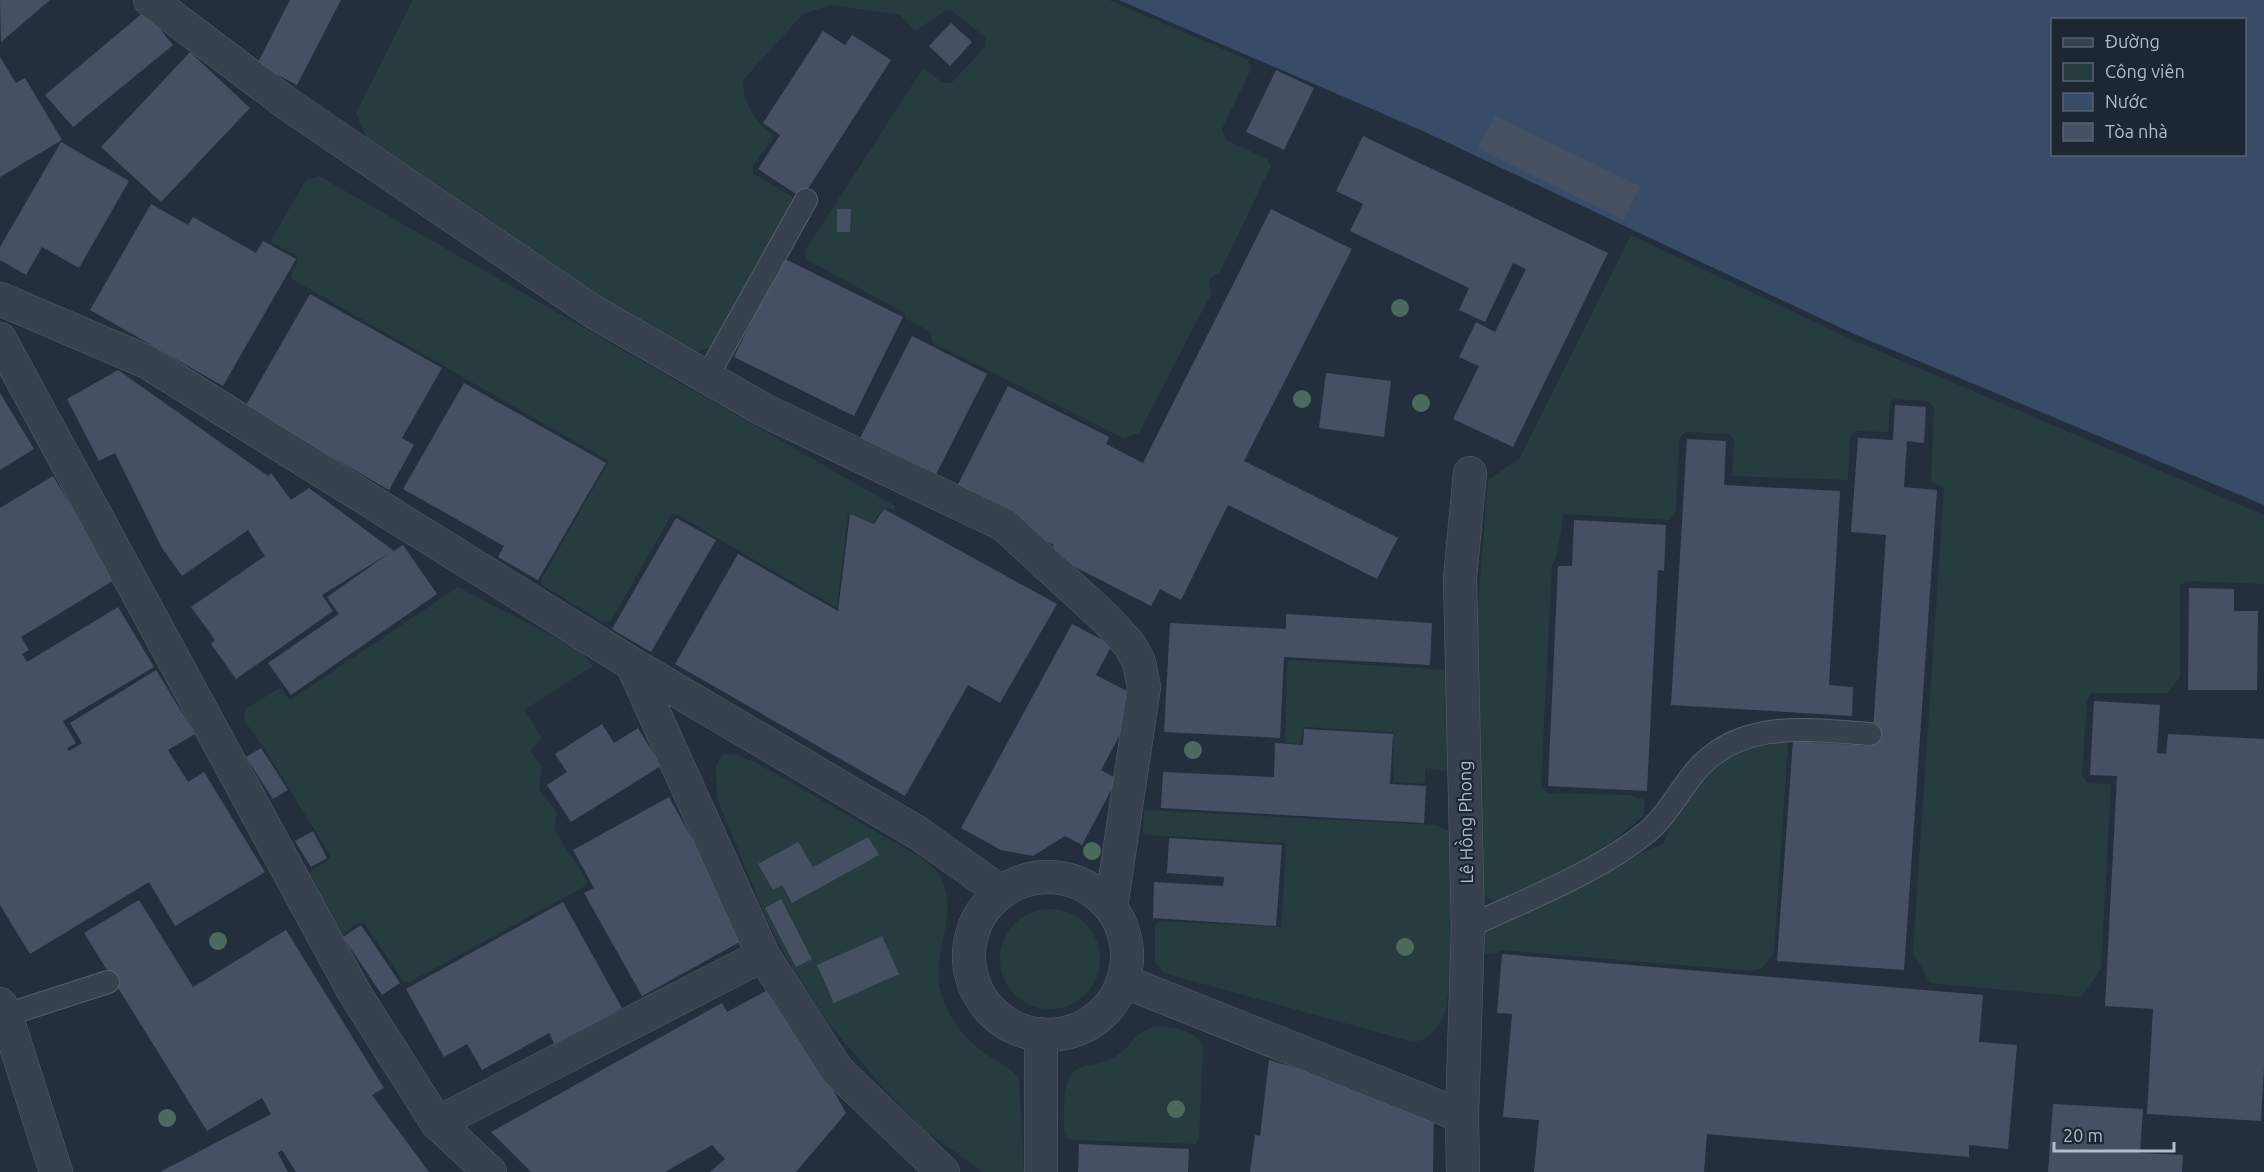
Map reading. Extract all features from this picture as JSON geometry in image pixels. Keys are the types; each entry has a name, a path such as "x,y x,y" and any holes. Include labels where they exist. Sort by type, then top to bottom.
{"street":[{"path":"153,1 289,105 582,304 764,410 1004,525 1104,617 1129,644 1139,662 1144,687 1111,907"},
{"path":"0,299 147,362 632,664 918,833 1002,892"},
{"path":"0,339 354,992 436,1123 490,1172"},
{"name":"Lê Hồng Phong","path":"1463,1172 1462,1116 1468,927 1460,578 1470,473"},
{"path":"632,664 763,955 837,1070 943,1172"},
{"path":"1033,876 1074,879 1111,907 1124,938 1127,966 1123,981 1108,1011 1091,1023 1074,1032 1041,1034 1012,1026 996,1014 982,997 972,977 971,953 977,923 984,908 1017,881 1033,876"},
{"path":"436,1123 763,955"},
{"path":"1123,981 1462,1116"},
{"path":"3,1009 56,1172"},
{"path":"1041,1034 1041,1172"}],"lane":[{"path":"707,378 806,200"},
{"path":"1468,927 1560,884 1648,832 1696,770 1719,749 1753,733 1791,729 1870,734"},
{"path":"3,1009 108,982"}],"green space":[{"path":"413,0 1109,0 1248,60 1251,69 1222,129 1226,140 1267,159 1271,166 1220,272 1209,279 1211,294 1139,433 1123,438 932,342 931,332 905,318 905,313 807,260 805,251 923,68 943,83 951,83 985,47 986,38 951,10 945,11 915,31 900,15 831,5 803,14 744,79 743,87 751,111 774,136 753,166 753,173 794,198 721,343 697,352 585,291 369,145 356,113"},
{"path":"319,176 895,506 894,510 883,508 873,523 848,513 837,608 676,514 672,514 611,621 603,622 542,585 541,580 609,461 290,278 298,260 297,255 272,243 272,238 306,180"},
{"path":"1631,235 1853,340 2264,515 2264,584 2187,581 2180,586 2180,677 2167,693 2091,693 2087,701 2082,775 2087,783 2111,784 2101,969 2081,997 1930,983 1913,952 1944,488 1931,482 1934,407 1928,401 1893,399 1890,405 1888,432 1856,431 1850,437 1848,480 1732,476 1734,440 1729,434 1685,432 1679,439 1676,510 1670,520 1564,514 1556,558 1552,565 1541,785 1547,793 1629,795 1645,800 1643,816 1597,854 1500,905 1481,893 1478,607 1488,480 1520,458"},
{"path":"458,587 581,651 593,666 524,710 542,738 530,751 542,767 539,789 557,813 554,829 587,881 585,886 410,982 404,982 364,923 358,923 342,935 308,874 331,857 264,748 244,720 245,709 280,688 290,700"},
{"path":"1290,660 1447,670 1449,766 1444,771 1425,768 1425,781 1422,784 1394,782 1393,732 1304,727 1300,744 1285,743 1287,663"},
{"path":"1779,740 1788,744 1774,953 1762,968 1752,971 1501,950 1497,954 1477,952 1474,929 1664,843 1682,803 1692,787 1705,774 1720,762 1737,753 1756,745"},
{"path":"734,754 757,763 920,857 937,872 944,886 947,901 938,978 941,993 952,1018 963,1033 1019,1079 1024,1172 983,1172 925,1131 880,1084 829,1024 797,976 769,925 717,798 716,765 722,755"},
{"path":"1144,811 1435,825 1454,833 1456,944 1445,1013 1438,1027 1425,1039 1413,1042 1164,973 1155,962 1155,927 1158,921 1281,927 1286,846 1285,843 1147,835 1143,833"},
{"path":"1050,909 1069,913 1086,923 1096,940 1100,959 1096,978 1086,995 1069,1005 1050,1009 1031,1005 1014,995 1004,978 1000,959 1004,940 1014,923 1031,913"},
{"path":"1160,1026 1190,1033 1203,1046 1199,1138 1196,1144 1066,1138 1064,1105 1070,1077 1082,1067 1109,1060 1125,1049 1140,1033"}],"water":[{"path":"1119,0 2264,0 2264,505 1854,334 1423,131"}],"building":[{"path":"0,0 50,0 1,42"},
{"path":"290,0 341,0 297,85 257,64"},
{"path":"145,11 173,45 73,127 45,95"},
{"path":"951,23 972,42 950,66 929,46"},
{"path":"823,31 845,45 852,35 891,60 802,198 758,169 780,135 763,123"},
{"path":"190,52 250,108 161,202 101,147"},
{"path":"0,57 16,83 25,78 62,140 0,177"},
{"path":"1276,70 1314,88 1284,150 1246,132"},
{"path":"1495,116 1640,186 1624,220 1478,149"},
{"path":"1363,136 1608,253 1513,447 1453,419 1479,366 1459,357 1476,322 1495,332 1526,269 1513,263 1485,322 1459,310 1469,288 1350,231 1363,204 1336,191"},
{"path":"61,142 129,181 79,268 42,247 26,275 0,260 0,247"},
{"path":"151,204 188,225 193,217 256,253 263,241 296,259 223,386 90,310"},
{"path":"837,209 851,209 850,232 837,232"},
{"path":"1271,209 1352,249 1244,461 1398,538 1377,579 1228,505 1181,600 1160,589 1151,606 1050,554 1054,545 953,494 1008,386 1109,437 1106,444 1143,463"},
{"path":"783,258 903,317 854,416 734,357"},
{"path":"310,294 442,368 402,438 414,445 389,490 245,407"},
{"path":"912,336 987,374 934,478 859,440"},
{"path":"118,370 268,476 271,473 291,500 309,488 394,551 403,545 437,594 291,695 268,663 339,614 327,597 391,552 322,595 333,611 236,679 211,644 215,640 191,607 265,556 248,530 182,576 162,548 115,453 99,461 67,399"},
{"path":"1326,373 1391,381 1384,437 1319,428"},
{"path":"464,383 606,463 538,580 498,557 504,546 403,489"},
{"path":"0,393 34,449 0,470"},
{"path":"1895,405 1926,407 1924,443 1907,441 1904,487 1937,490 1904,970 1777,961 1793,741 1872,746 1886,535 1851,532 1858,438 1893,440"},
{"path":"1687,439 1726,441 1724,485 1840,491 1829,685 1853,687 1852,716 1671,705"},
{"path":"53,476 116,579 21,637 29,650 22,654 27,662 118,607 154,667 63,721 76,743 67,748 69,751 82,743 70,723 156,670 195,734 168,750 188,782 204,772 265,872 175,926 149,882 30,954 0,905 0,508"},
{"path":"884,509 1057,604 1000,703 968,685 905,796 675,664 738,554 838,611 850,514 874,524"},
{"path":"676,518 716,540 651,652 612,629"},
{"path":"1574,520 1666,525 1664,571 1658,570 1647,791 1548,786 1558,566 1572,566"},
{"path":"2189,588 2234,589 2234,611 2258,611 2257,690 2188,690"},
{"path":"1286,614 1432,623 1430,665 1284,657 1280,738 1164,732 1170,623 1286,629"},
{"path":"1072,624 1112,645 1096,675 1140,698 1101,770 1117,779 1082,845 1065,836 1033,856 1001,850 961,828"},
{"path":"2094,701 2160,705 2157,753 2166,754 2168,734 2264,739 2264,1067 2261,1121 2147,1114 2153,1009 2105,1006 2117,776 2090,775"},
{"path":"602,724 614,743 638,728 661,766 571,822 547,785 567,772 555,754"},
{"path":"1304,729 1393,734 1390,784 1426,786 1424,823 1161,808 1163,772 1274,777 1275,743 1303,745"},
{"path":"261,748 288,790 273,799 246,757"},
{"path":"669,797 747,938 642,996 584,893 594,888 573,850"},
{"path":"313,831 327,858 311,867 295,841"},
{"path":"868,837 879,855 792,903 782,885 773,890 758,864 798,842 813,867"},
{"path":"1169,838 1282,845 1276,926 1153,918 1154,882 1223,886 1224,877 1167,873"},
{"path":"781,899 812,959 796,967 765,908"},
{"path":"139,900 193,987 286,930 384,1088 372,1095 429,1172 296,1172 282,1150 278,1153 288,1172 160,1172 271,1114 262,1098 207,1131 84,933"},
{"path":"563,902 622,1008 555,1045 549,1033 482,1070 467,1044 444,1057 406,989"},
{"path":"361,925 400,983 382,995 343,937"},
{"path":"882,936 899,974 834,1003 817,965"},
{"path":"1502,954 1983,995 1979,1042 2017,1045 2008,1149 1969,1145 1969,1157 1707,1134 1704,1172 1534,1172 1539,1120 1503,1117 1512,1014 1497,1013"},
{"path":"775,986 846,1113 796,1172 710,1172 725,1159 712,1145 665,1172 531,1172 491,1132 722,1003 727,1012"},
{"path":"1269,1060 1434,1109 1433,1172 1250,1172 1255,1135 1260,1136"},
{"path":"2053,1104 2143,1109 2140,1153 2183,1155 2182,1172 2048,1172"},
{"path":"1079,1144 1189,1149 1188,1172 1078,1172"}]}
